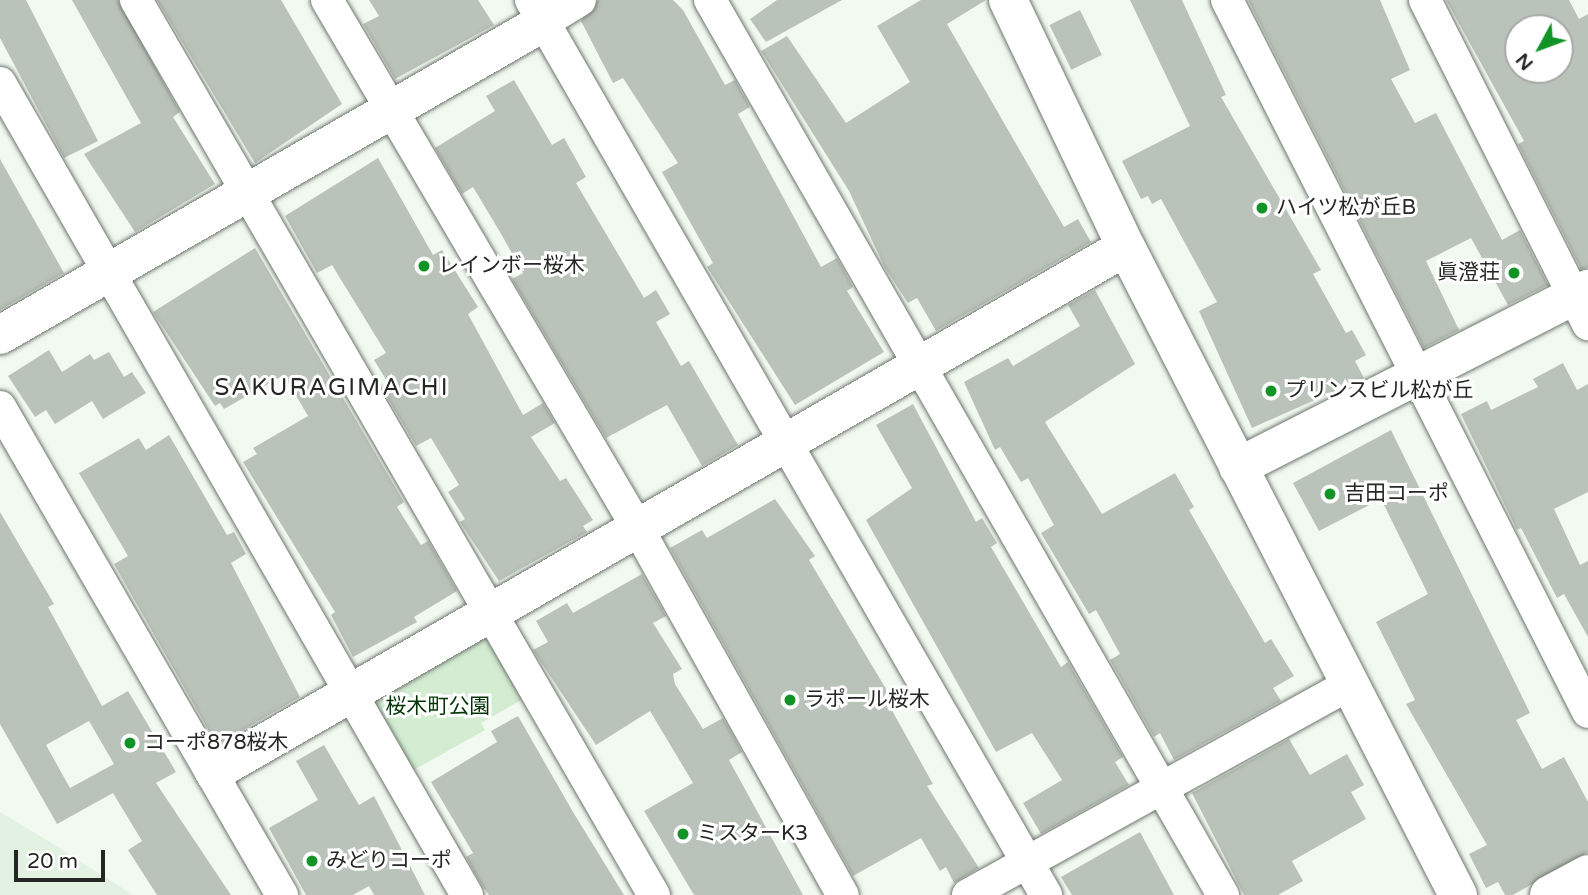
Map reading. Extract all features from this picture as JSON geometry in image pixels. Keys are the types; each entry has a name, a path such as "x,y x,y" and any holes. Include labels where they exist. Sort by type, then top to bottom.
{"street":[{"path":"136,0 654,895"},
{"path":"327,0 637,527 842,895"},
{"path":"0,335 391,108 538,11 580,0"},
{"path":"710,0 1223,895"},
{"path":"1227,0 1588,712"},
{"path":"1238,467 1418,377 1583,303 1425,0"},
{"path":"1010,1 1126,247 1458,895"},
{"path":"538,11 787,439 1046,895"},
{"path":"0,83 467,895"},
{"path":"214,772 787,439 922,366 1126,247"},
{"path":"0,407 214,772 282,895"},
{"path":"968,895 1349,685"},
{"path":"1549,895 1588,874"}],"shaded area":[{"path":"0,812 50,842 133,895 0,895"}],"green space":[{"name":"桜木町公園","path":"485,632 523,699 481,723 485,730 412,771 370,697"}],"building":[{"path":"0,0 26,0 98,141 64,158 0,38"},
{"path":"72,0 118,0 180,112 173,117 215,184 135,232 84,154 141,123"},
{"path":"157,0 281,0 342,104 255,163"},
{"path":"369,0 478,0 494,25 395,79 363,24 379,16"},
{"path":"598,0 673,0 683,10 725,85 735,80 750,107 738,114 821,267 837,258 853,287 847,291 884,352 795,405 707,267 713,263 662,172 678,163 623,78 613,83 581,21"},
{"path":"777,0 842,0 766,42 750,19"},
{"path":"921,0 986,0 947,24 1064,227 1078,219 1091,242 936,331 917,298 908,303 885,268 849,191 761,51 787,36 846,123 910,82 877,26"},
{"path":"1130,0 1182,0 1226,95 1221,97 1321,270 1313,274 1346,333 1352,330 1366,355 1355,361 1364,378 1252,428 1199,311 1217,302 1161,199 1152,204 1148,196 1141,199 1122,161 1190,126"},
{"path":"1248,0 1380,0 1410,70 1391,79 1415,123 1436,113 1502,240 1520,230 1548,285 1508,305 1471,238 1426,261 1459,330 1424,348"},
{"path":"1446,0 1569,0 1579,19 1588,14 1588,267 1581,269 1518,144 1524,141"},
{"path":"1080,10 1102,55 1071,70 1049,25"},
{"path":"514,80 552,145 564,138 586,177 576,183 644,298 656,290 670,314 656,322 681,366 689,361 738,445 702,466 667,405 606,438 512,279 523,273 500,232 473,187 462,194 435,148 495,111 486,96"},
{"path":"378,158 433,255 442,250 478,307 468,314 523,415 543,403 555,423 531,437 560,481 566,478 593,520 583,526 587,532 499,581 460,522 465,519 448,492 459,485 431,438 416,446 383,390 390,386 374,360 386,353 332,265 317,273 285,216"},
{"path":"0,159 64,273 0,310"},
{"path":"255,248 404,502 397,507 421,545 428,541 457,591 414,617 417,622 353,657 331,615 335,612 243,462 257,454 253,448 308,416 284,375 224,409 220,403 215,406 153,312"},
{"path":"1095,290 1135,364 1045,422 1102,514 1175,473 1194,507 1189,510 1265,643 1271,639 1294,676 1273,688 1281,701 1174,760 1160,733 1154,737 1110,660 1120,654 1096,610 1089,614 1041,533 1054,525 1028,478 1021,482 1000,447 995,450 964,382 1008,358 1013,366 1080,326 1068,305"},
{"path":"49,350 62,372 90,354 94,360 109,352 124,377 132,372 146,393 103,419 92,401 55,424 46,410 35,417 8,376"},
{"path":"1563,363 1577,390 1588,384 1588,492 1554,509 1580,565 1588,561 1588,637 1564,594 1557,598 1521,528 1517,530 1461,414 1487,401 1491,410 1538,387 1533,379"},
{"path":"913,404 976,522 982,518 997,543 991,547 1061,667 1068,662 1123,757 1115,762 1129,785 1041,834 1023,803 1062,780 1032,733 996,752 866,520 912,488 876,425"},
{"path":"1391,430 1530,713 1516,720 1542,769 1564,757 1588,802 1588,852 1513,895 1505,895 1498,882 1486,888 1469,854 1487,845 1406,704 1415,700 1376,622 1428,594 1381,499 1319,531 1293,483"},
{"path":"169,435 227,535 234,532 246,554 231,563 300,697 217,745 114,564 128,556 79,473 139,438 146,450"},
{"path":"775,499 815,556 809,560 895,704 890,707 933,784 927,786 979,868 954,883 946,867 940,871 921,838 853,876 670,548 702,530 707,538"},
{"path":"0,512 54,604 48,607 102,706 128,691 176,772 156,783 231,895 157,895 128,850 142,841 113,793 57,824 0,724","holes":["89,721 114,764 70,788 46,745"]},
{"path":"642,574 666,616 653,623 682,669 673,674 675,684 703,729 723,718 742,752 729,760 803,895 694,895 644,811 693,783 650,711 596,745 533,650 548,642 536,621 567,603 573,613"},
{"path":"518,716 624,895 489,895 483,887 466,857 473,853 431,782 497,742 491,731"},
{"path":"1289,739 1310,775 1347,754 1364,785 1351,792 1366,819 1292,861 1303,881 1278,895 1244,895 1192,793"},
{"path":"324,745 359,805 374,796 425,895 374,895 369,886 353,895 306,895 269,828 318,800 296,761"},
{"path":"1140,832 1174,895 1072,895 1061,877"}],"place":[{"name":"ハイツ松が丘B","path":"1262,208"},
{"name":"レインボー桜木","path":"424,266"},
{"name":"眞澄荘","path":"1514,273"},
{"name":"プリンスビル松が丘","path":"1271,391"},
{"name":"吉田コーポ","path":"1330,494"},
{"name":"ラポール桜木","path":"790,700"},
{"name":"コーポ878桜木","path":"130,743"},
{"name":"ミスターK3","path":"683,834"},
{"name":"みどりコーポ","path":"312,861"}],"district":[{"name":"SAKURAGIMACHI","path":"332,388"}]}
